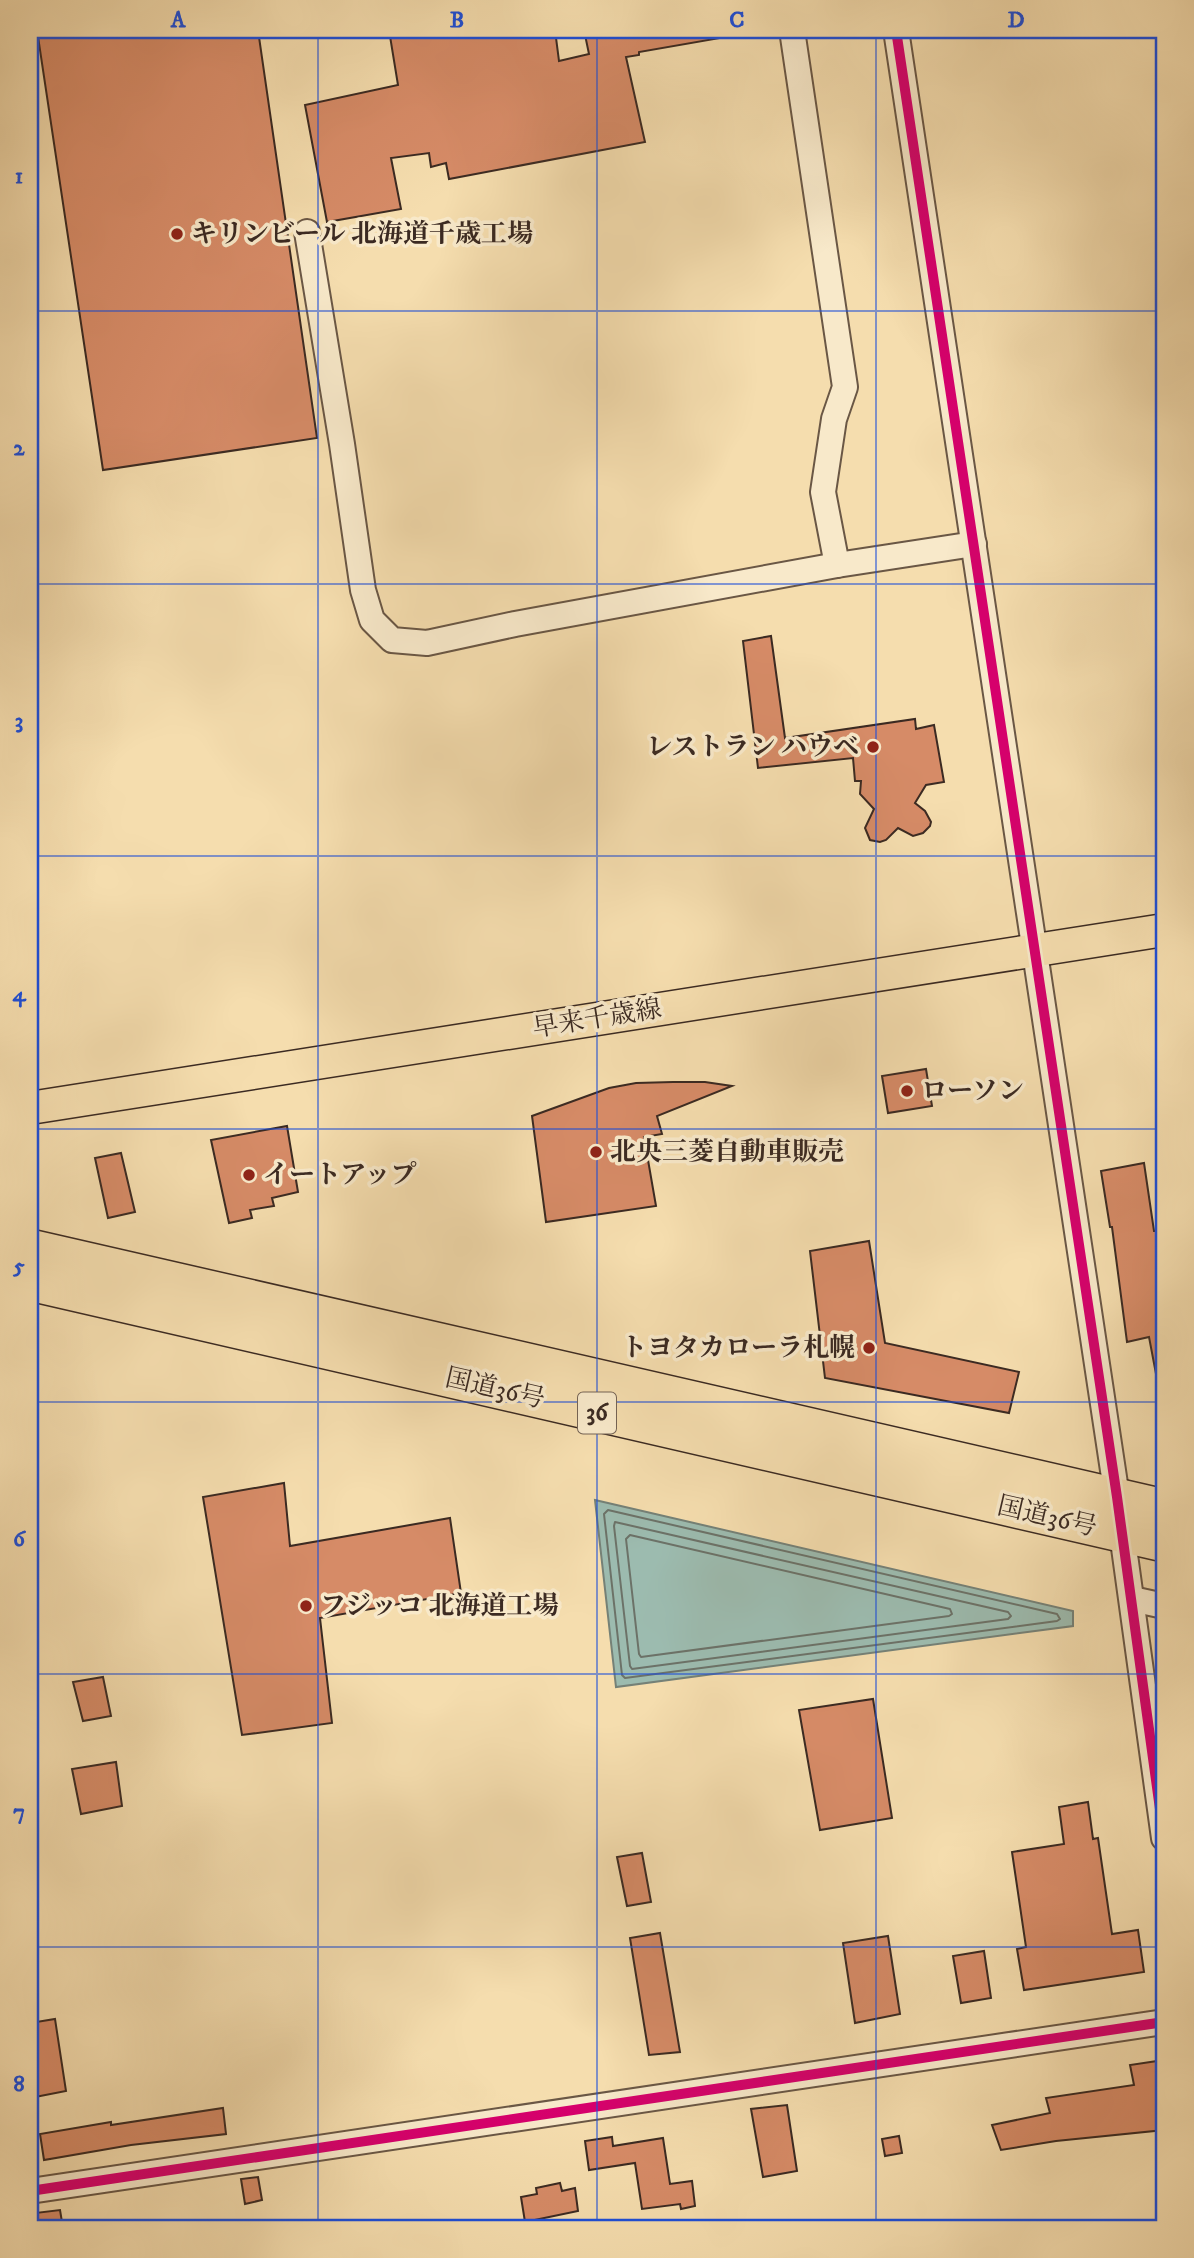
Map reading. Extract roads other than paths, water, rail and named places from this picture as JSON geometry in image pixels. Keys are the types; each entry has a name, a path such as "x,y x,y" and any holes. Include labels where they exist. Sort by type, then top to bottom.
{"highway":[{"name":"国道36号","path":"30,1248 1164,1508"},
{"name":"国道36号","path":"30,1282 1164,1543"}],"main road":[{"name":"早来千歳線","path":"30,1108 1164,930"}],"street":[{"path":"792,30 845,387 834,419 823,492 837,565"},
{"path":"896,30 1117,1497 1164,1838"},
{"path":"307,232 363,590 372,620 392,640 426,643 837,565 974,544"},
{"path":"1132,1599 1164,1606"},
{"path":"30,2191 1164,2022"}],"water":[{"path":"595,1500 1073,1611 1073,1626 616,1687"}],"place":[{"name":"キリンビール 北海道千歳工場","path":"177,234"},
{"name":"レストラン ハウベ","path":"873,747"},
{"name":"ローソン","path":"907,1091"},
{"name":"北央三菱自動車販売","path":"596,1152"},
{"name":"イートアップ","path":"249,1175"},
{"name":"トヨタカローラ札幌","path":"869,1348"},
{"name":"フジッコ 北海道工場","path":"306,1606"}]}
